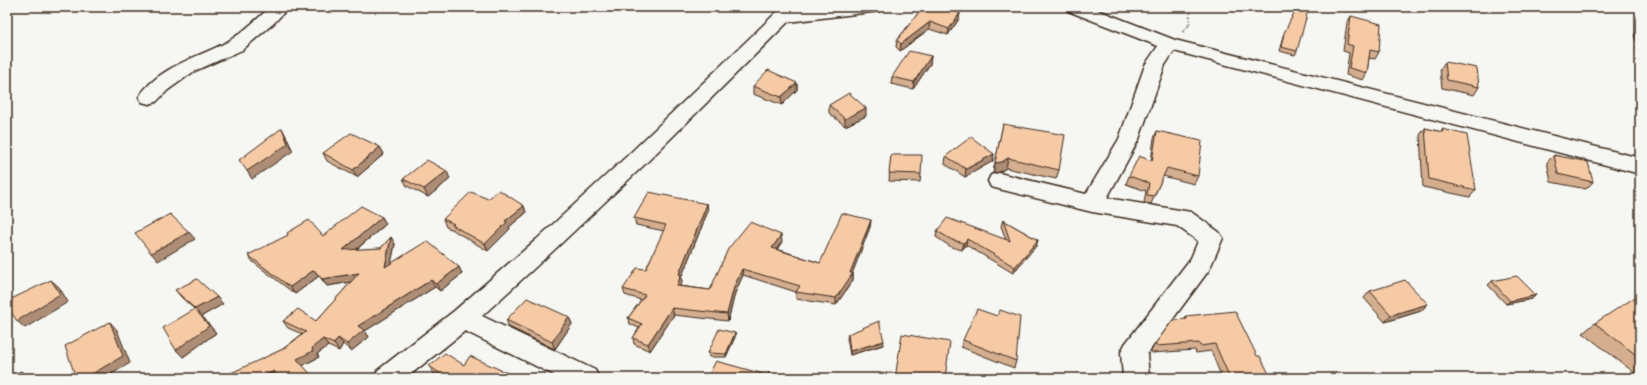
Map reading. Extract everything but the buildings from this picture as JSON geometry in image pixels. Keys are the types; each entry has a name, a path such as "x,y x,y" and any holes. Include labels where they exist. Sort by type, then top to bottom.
{"street":[{"path":"149,97 161,85 186,68 235,46 268,19 280,7"},
{"path":"387,378 463,318 634,162 787,12 872,7"},
{"path":"1074,7 1170,44 1640,166"},
{"path":"1092,204 1129,139 1155,65 1170,44"},
{"path":"999,181 1092,204 1183,218 1211,238 1200,263 1134,352 1136,378"},
{"path":"463,318 586,378"}],"path":[{"path":"1170,44 1189,25 1192,7"}]}
